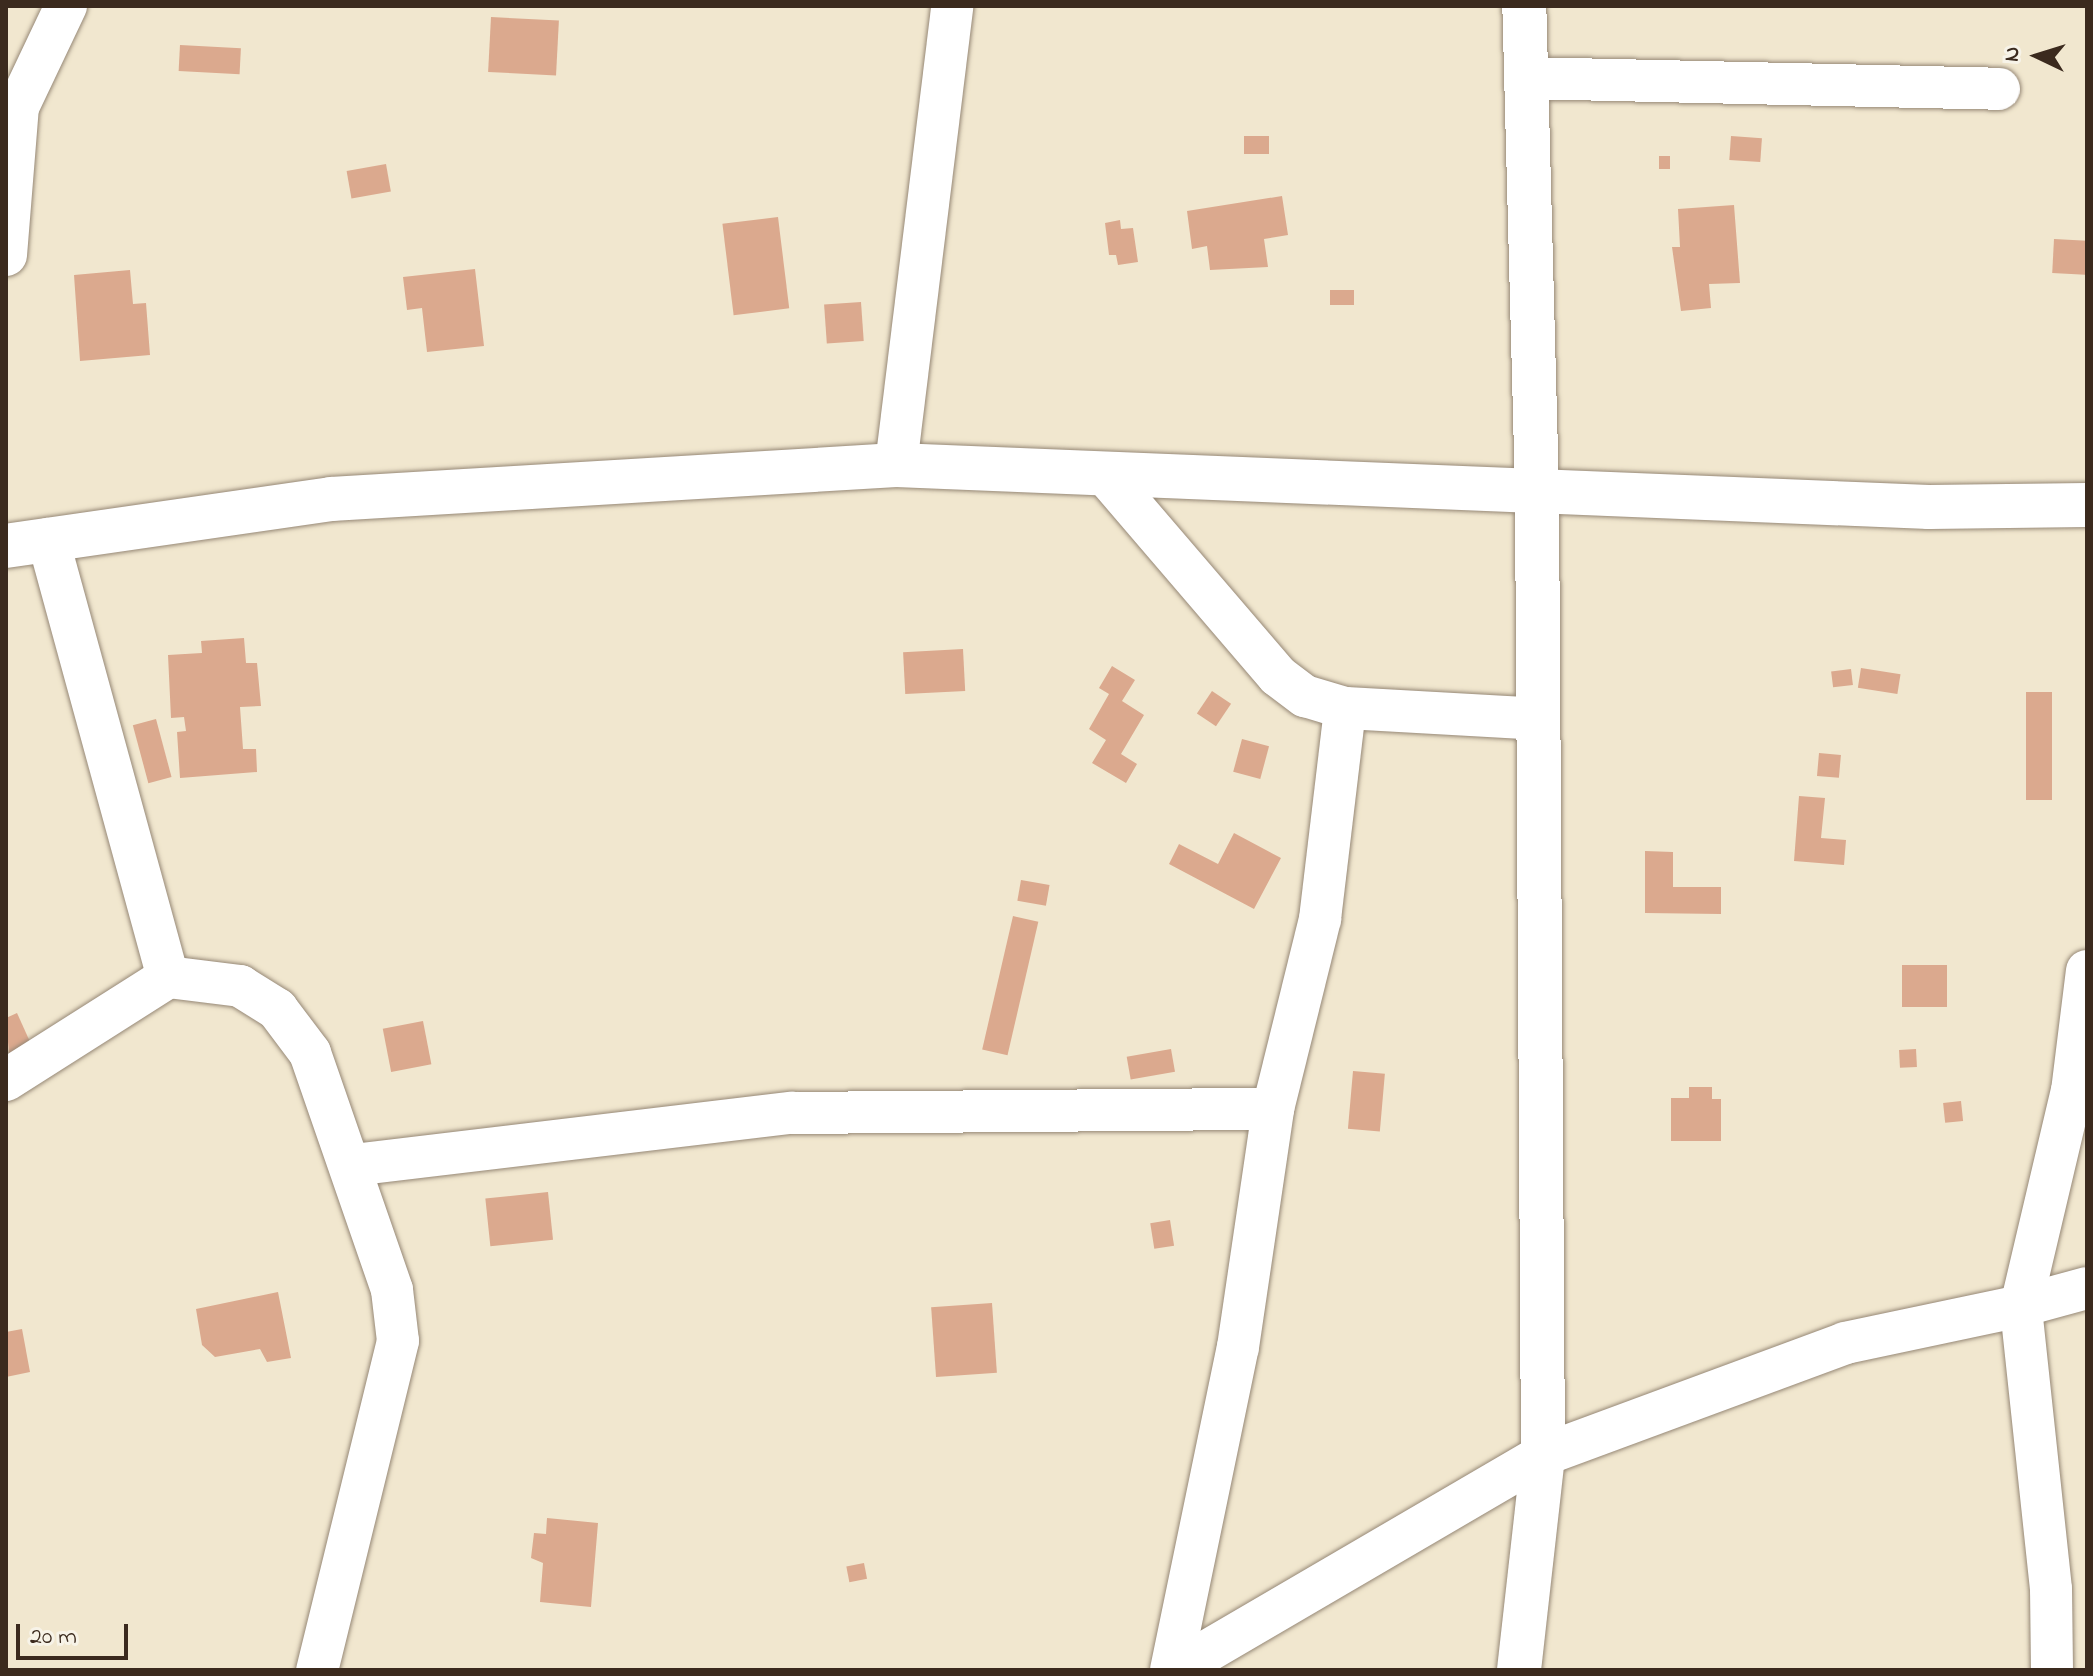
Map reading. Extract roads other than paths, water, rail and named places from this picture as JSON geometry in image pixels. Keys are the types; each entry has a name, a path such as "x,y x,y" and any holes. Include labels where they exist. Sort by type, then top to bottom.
{"street":[{"path":"6,255 7,198 18,107 66,6"},
{"path":"896,465 952,6"},
{"path":"1519,1670 1543,1455 1537,491 1524,6"},
{"path":"1525,78 1999,89"},
{"path":"6,546 511,482 896,465 1929,507 2087,505"},
{"path":"1104,473 1278,676 1305,696 1345,708 1539,719"},
{"path":"48,539 168,977"},
{"path":"1173,1670 1238,1347 1273,1109 1320,919 1345,708"},
{"path":"2052,1670 2051,1589 2021,1306 2072,1091 2087,971"},
{"path":"6,1080 168,977 240,986 277,1009 310,1053 353,1165 392,1290 398,1341 317,1670"},
{"path":"353,1165 792,1113 1273,1109"},
{"path":"1173,1670 1543,1455 1845,1343 2021,1306 2087,1288"}]}
